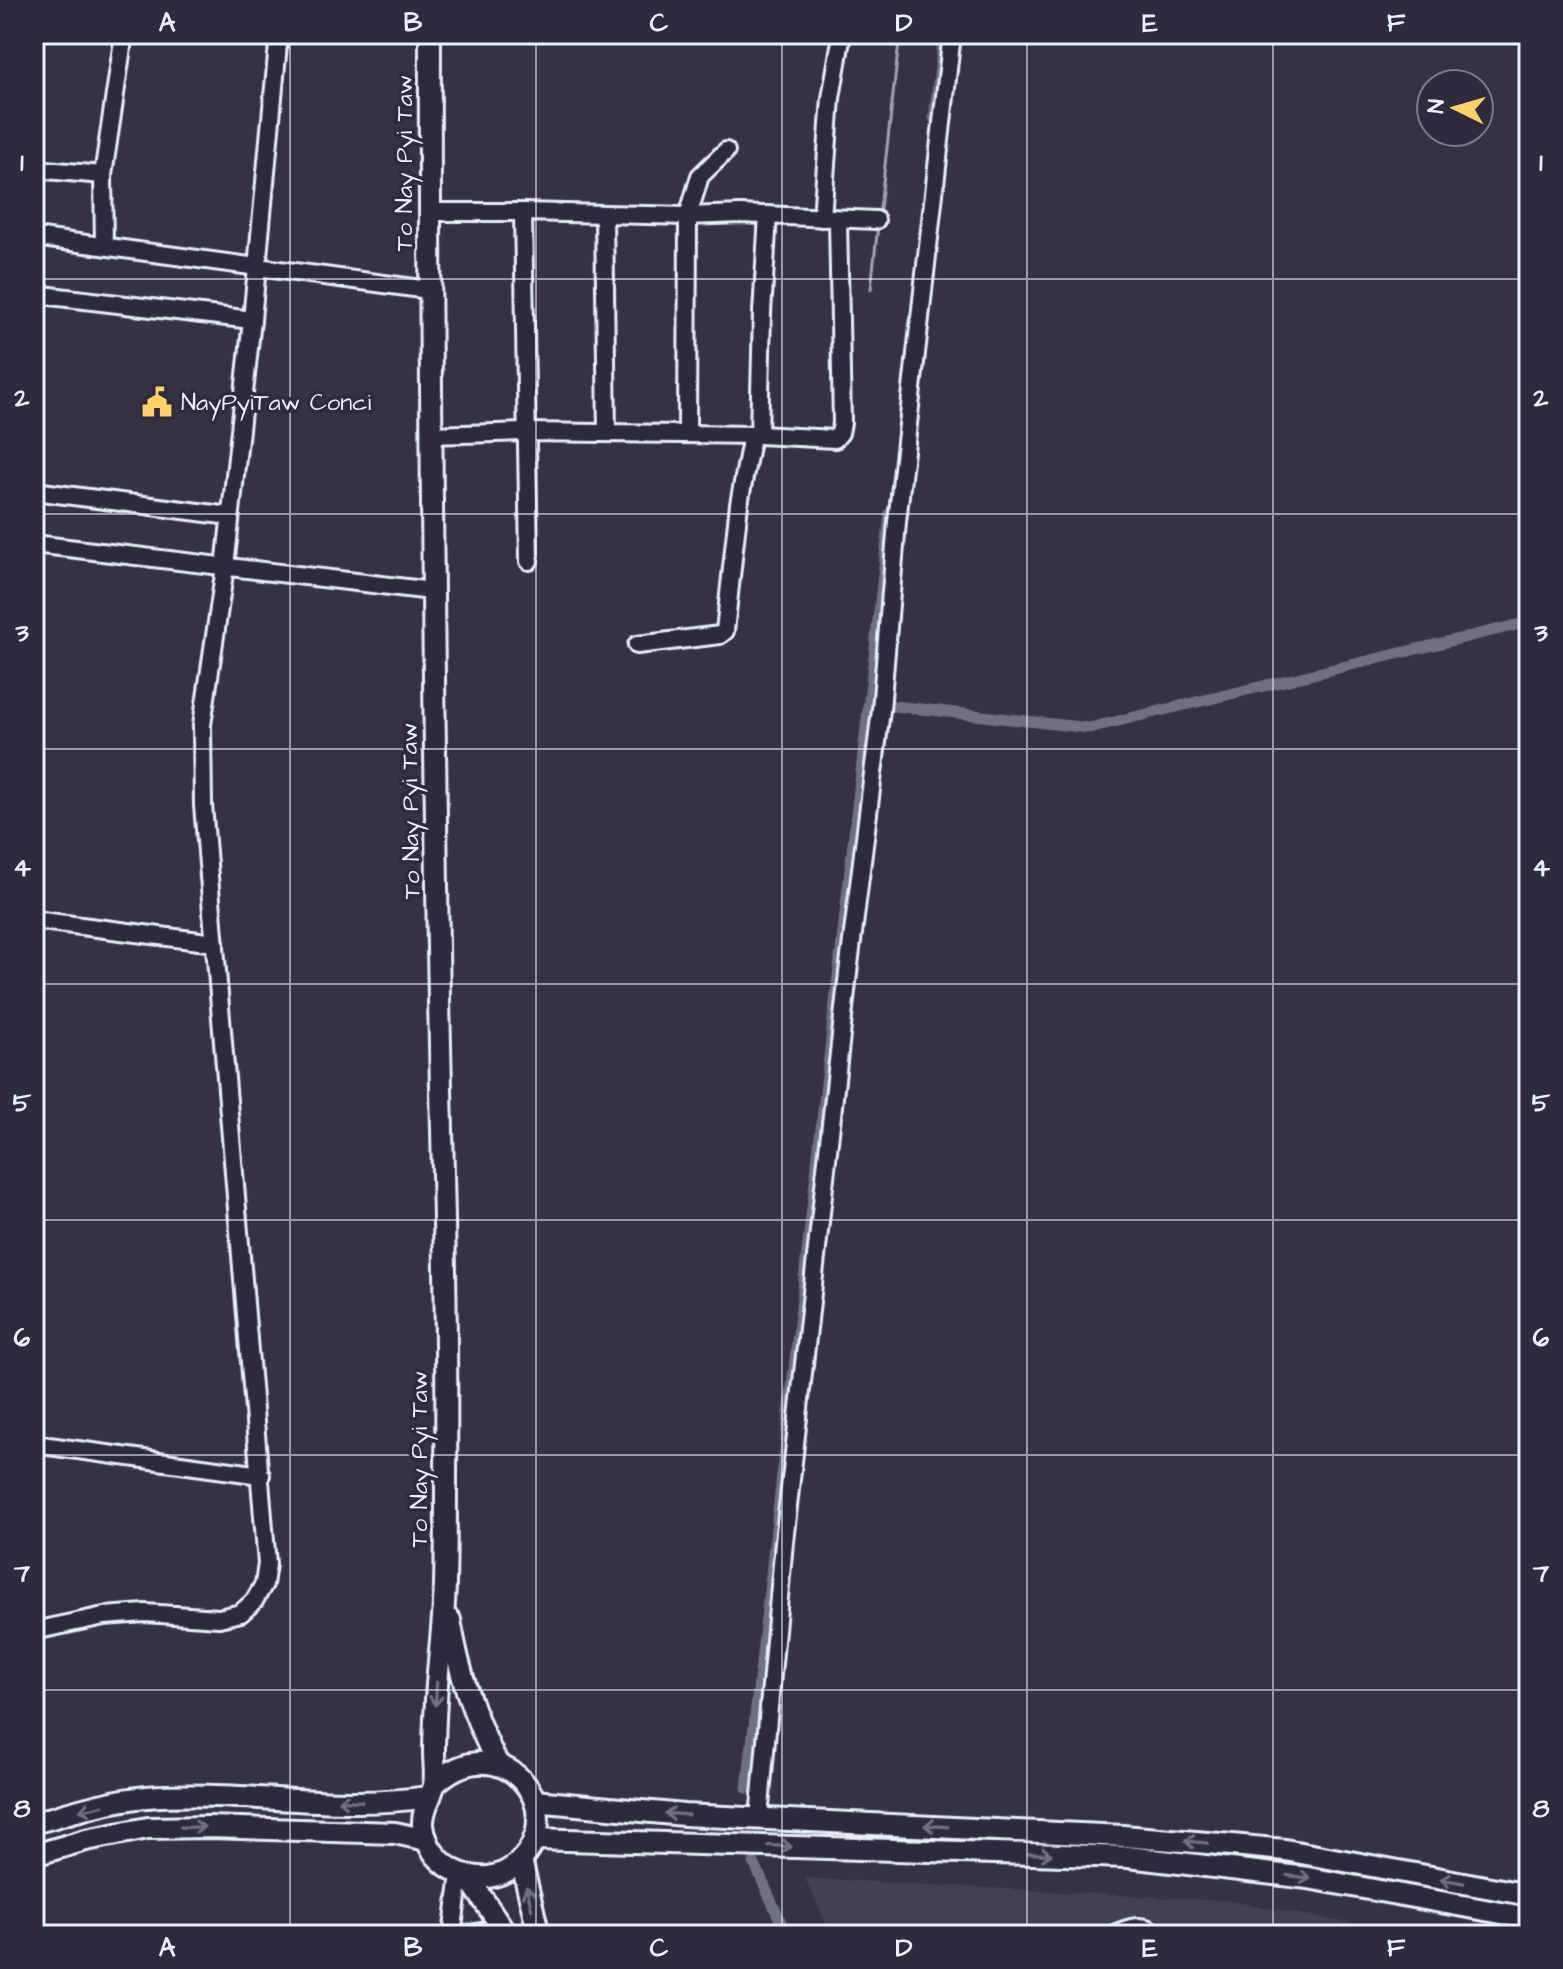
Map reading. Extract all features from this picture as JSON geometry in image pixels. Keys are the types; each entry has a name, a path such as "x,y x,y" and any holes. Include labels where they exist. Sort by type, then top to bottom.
{"main road":[{"name":"To Nay Pyi Taw","path":"430,34 432,591 447,1399 445,1588"},
{"path":"445,1588 464,1687 498,1765"},
{"path":"445,1588 431,1791 423,1826 427,1840 441,1862 464,1875 505,1932"},
{"path":"34,1823 145,1797 392,1802 431,1791 447,1773 463,1765 480,1762 498,1765 521,1779 535,1801 537,1824 534,1839 521,1860 506,1871 489,1877 464,1875"},
{"path":"535,1801 620,1811 1123,1836 1271,1849 1529,1895"},
{"path":"34,1855 86,1840 148,1828 395,1833 427,1840"},
{"path":"534,1839 1128,1857 1308,1878 1529,1918"},
{"path":"521,1860 539,1935"}],"street":[{"path":"104,246 103,175 124,34"},
{"path":"34,1631 104,1616 145,1613 219,1618 241,1613 254,1601 264,1584 267,1564 261,1475 203,805 202,725 225,567 258,266 279,34"},
{"path":"431,435 525,432 835,439 840,433 830,218 831,98 842,34"},
{"path":"759,1818 798,1414 882,706 897,522 952,34"},
{"path":"687,434 688,216 700,176 726,151"},
{"path":"34,169 103,175"},
{"path":"430,212 768,215 876,220"},
{"path":"523,212 529,561"},
{"path":"604,215 607,433"},
{"path":"637,645 720,635 725,631 739,504 755,435 768,215"},
{"path":"34,237 429,290"},
{"path":"34,294 252,320"},
{"path":"34,491 230,516"},
{"path":"34,544 432,591"},
{"path":"34,920 215,943"},
{"path":"34,1444 261,1475"},
{"path":"452,1935 464,1875"},
{"path":"1529,1887 1529,1895"},
{"path":"1112,1935 1136,1927 1149,1928 1157,1935"},
{"path":"465,1935 505,1932"}],"shaded area":[{"path":"805,1878 1231,1901 1415,1935 831,1935"}],"waterway":[{"path":"879,217 900,34"},
{"path":"934,118 944,34"},
{"path":"871,289 878,225"},
{"path":"747,1788 890,513"},
{"path":"877,704 1089,728 1529,622"},
{"path":"754,1863 787,1935"}],"place":[{"name":"NayPyiTaw Conci","path":"157,402"}]}
